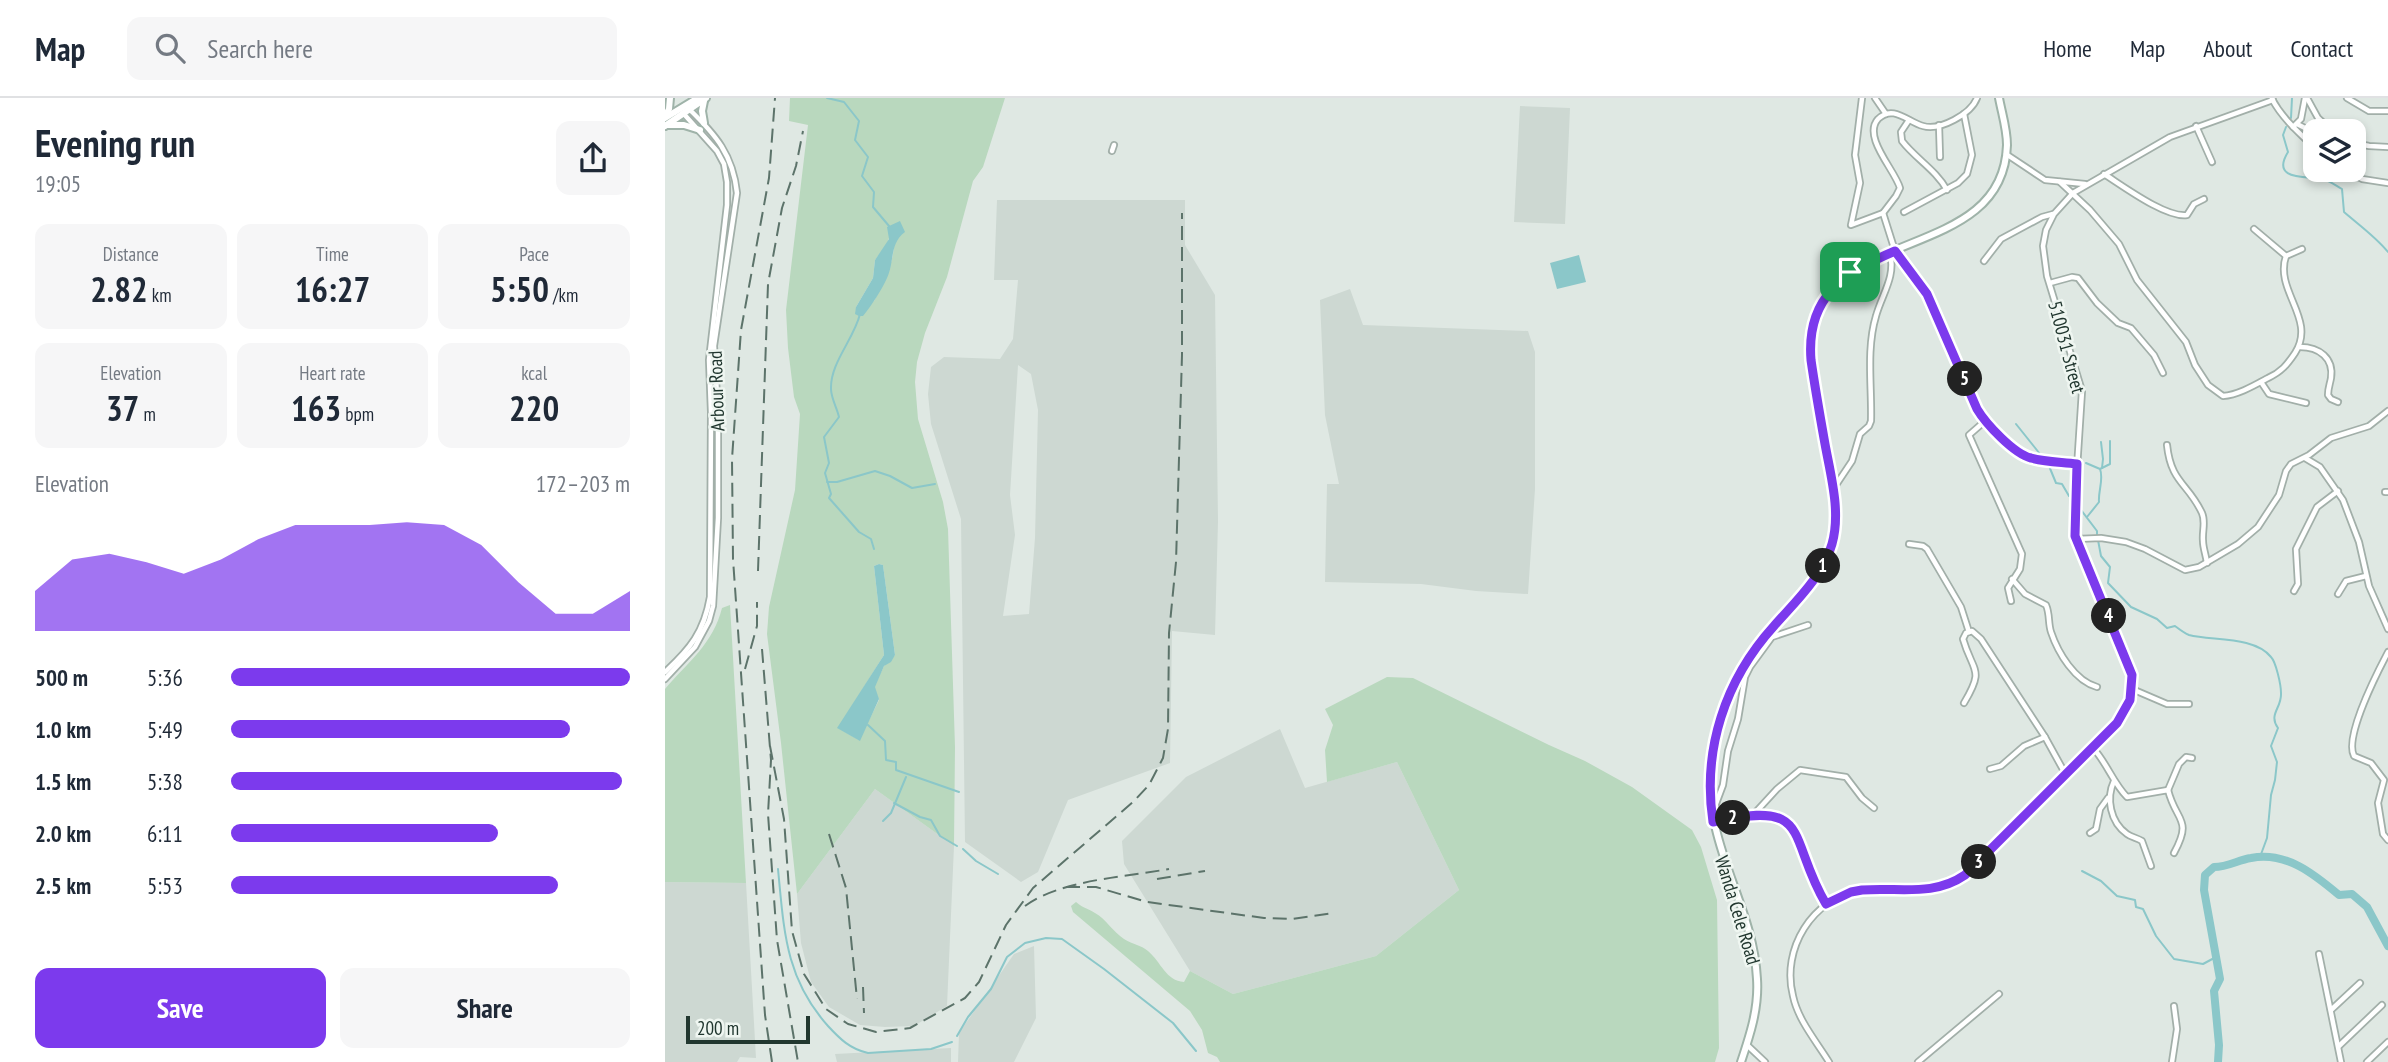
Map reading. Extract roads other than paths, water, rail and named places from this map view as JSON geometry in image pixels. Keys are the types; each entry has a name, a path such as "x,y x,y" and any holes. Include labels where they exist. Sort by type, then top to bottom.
{"street":[{"path":"665,121 670,98"},
{"path":"684,110 698,98"},
{"path":"665,121 706,98"},
{"path":"665,121 702,127 702,108 706,98"},
{"path":"1862,98 1855,155 1860,183 1851,219 1853,226 1883,213 1900,188 1874,134 1876,123 1886,114 1898,114 1925,127 1939,125 1964,114 1973,107 1977,98"},
{"path":"1875,98 1886,114"},
{"name":"Wanda Cele Road","path":"1741,1062 1757,1002 1756,963 1723,860 1714,822 1710,800 1711,761 1725,703 1755,648 1817,575 1828,556 1836,527 1833,489 1811,360 1810,342 1814,324 1825,298 1837,283 1859,267 1956,224 1973,213 1993,191 2006,154 2006,136 1999,98"},
{"path":"2295,125 2303,116 2306,98"},
{"path":"2306,98 2319,119"},
{"path":"2347,98 2369,111 2388,111"},
{"path":"2272,99 2277,109 2303,134"},
{"name":"510031 Street","path":"2132,689 2130,667 2073,530 2082,391 2050,283 2043,246 2046,230 2054,214 2073,193 2103,174 2152,146 2196,126 2272,99"},
{"name":"Arbour Road","path":"665,672 692,645 705,620 710,597 712,412 709,360 735,221 737,193 730,159 684,110"},
{"path":"1904,212 1961,181 1971,165 1964,114"},
{"path":"1909,120 1901,132 1902,142 1921,163 1938,175 1947,190"},
{"path":"1939,125 1940,157"},
{"path":"2295,125 2303,129"},
{"path":"2196,126 2212,162"},
{"name":"Arbour Road","path":"665,679 695,647 709,621 713,606 718,517 715,325 727,182 724,164 702,127"},
{"path":"2366,145 2388,147"},
{"path":"2006,154 2041,178 2086,185"},
{"path":"2103,174 2155,205 2181,215 2187,215 2195,204 2204,200"},
{"path":"2366,180 2388,183"},
{"path":"2060,181 2119,244 2137,280 2181,335 2198,370 2214,392 2223,396 2261,382 2284,369 2299,347 2303,334 2283,270 2286,256"},
{"path":"1833,489 1850,464 1860,434 1871,421 1874,324 1892,273 1893,252 1883,213"},
{"path":"1984,261 2001,239 2042,217 2054,214"},
{"path":"2253,229 2286,256"},
{"path":"2286,256 2302,249"},
{"path":"1893,252 1927,294 1977,409 1985,421 2027,457 2077,464"},
{"path":"2050,283 2078,278 2096,302 2116,321 2131,328 2156,357 2163,373"},
{"path":"2299,347 2317,349 2324,354 2331,373 2328,395 2338,402"},
{"path":"2261,382 2270,395 2307,403"},
{"path":"2076,539 2101,538 2126,542 2185,570 2195,569 2238,544 2258,527 2279,495 2288,467 2295,461 2304,458 2328,440 2363,429 2388,411"},
{"path":"1985,421 1969,435 2022,558 2019,571 2012,579 2008,591 2011,601"},
{"path":"2167,445 2171,468 2177,480 2192,494 2204,519 2203,539 2207,563"},
{"path":"2304,458 2321,467 2338,491 2355,530 2372,594 2388,629"},
{"path":"2294,591 2298,584 2296,549 2317,507 2338,491"},
{"path":"1909,544 1923,546 1927,550 1961,607 1969,632"},
{"path":"2338,594 2346,581 2366,576"},
{"path":"2012,579 2025,594 2046,605 2051,634 2060,651 2081,680 2097,687"},
{"path":"1808,625 1772,637 1745,677 1723,785 1714,808 1714,822 1753,814 1775,816 1791,825 1814,883 1826,904"},
{"path":"1969,632 1977,634 1981,639 2045,737 2066,775"},
{"path":"1964,703 1977,676 1963,639 1969,632"},
{"path":"2388,652 2363,702 2351,747 2354,756 2371,763 2383,779 2384,787 2378,803 2383,834 2388,840"},
{"path":"1829,1062 1799,1013 1792,995 1792,958 1802,932 1811,918 1826,904 1851,892 1923,891 1957,880 1978,863 2117,723 2130,700 2132,689 2167,704 2189,704"},
{"path":"1990,769 2001,766 2024,746 2045,737"},
{"path":"2093,748 2106,763 2114,780 2127,797 2168,790"},
{"path":"2174,853 2183,836 2183,824 2180,815 2173,809 2168,790 2181,760 2192,758"},
{"path":"1753,814 1800,770 1845,776 1862,798 1874,808"},
{"path":"2089,833 2096,828 2114,780"},
{"path":"2109,798 2116,821 2128,835 2142,841 2151,866"},
{"path":"2319,954 2341,1062"},
{"path":"2330,1011 2360,983"},
{"path":"1918,1062 1999,994"},
{"path":"2172,1062 2177,1029 2174,1006"},
{"path":"2338,1047 2382,1006"},
{"path":"2367,1062 2388,1042"},
{"path":"1747,1045 1765,1062"}],"water":[{"path":"900,221 905,232 894,247 887,278 870,307 863,316 859,316 855,314 856,307 873,278 875,260 889,239 887,227"},
{"path":"1579,255 1586,282 1557,289 1550,263"},
{"path":"883,565 895,655 891,662 884,666 875,687 879,699 860,741 837,728 884,655 874,566"}],"waterway":[{"path":"827,98 844,102 859,121 855,140 868,157 862,176 874,192 873,207 889,226"},
{"path":"2291,118 2292,98"},
{"path":"2286,127 2283,135 2288,152 2284,161 2287,172 2300,177 2324,180 2342,189 2344,212 2388,252"},
{"path":"860,314 832,379 831,392 839,417 824,437 829,463 825,473 831,494 829,498 859,532 871,539 874,549"},
{"path":"2016,424 2040,454"},
{"path":"2100,469 2110,464 2110,441"},
{"path":"2101,442 2102,468"},
{"path":"2086,463 2100,469 2101,477 2099,502 2087,517"},
{"path":"2049,466 2056,483 2062,484 2069,496"},
{"path":"827,482 837,482 875,471 912,488 935,484"},
{"path":"2078,506 2097,531 2097,535"},
{"path":"2098,540 2101,556 2110,567 2108,583 2131,607 2157,619 2167,628 2175,626 2189,635 2244,642 2264,650 2273,660 2281,693 2274,719 2278,728 2271,746 2277,762 2267,838 2260,857"},
{"path":"868,725 885,741 886,760 896,762 896,770 959,792"},
{"path":"883,821 891,813 906,777"},
{"path":"894,803 931,820 940,836 957,846"},
{"path":"963,849 976,861 998,874"},
{"path":"2218,1062 2214,991 2220,979 2204,890 2205,875 2214,867 2264,857 2288,861 2320,879 2339,895 2352,894 2367,907 2388,946"},
{"path":"778,869 785,933 795,971 814,1008 837,1035 851,1046 868,1053 931,1049 952,1042"},
{"path":"2082,871 2101,881 2117,896 2135,900 2136,907 2143,909 2156,936 2174,959 2203,964 2216,957"},
{"path":"957,1036 968,1017 991,989 1007,957 1025,943 1046,938 1062,939 1173,1023 1196,1051"}],"railway":[{"path":"772,1062 765,1015 733,559 732,459 741,330 769,178 775,98"},
{"path":"758,571 768,284 782,208 796,166 803,131"},
{"path":"770,746 784,819 792,931 804,974 826,1009 848,1024 876,1032 910,1028 965,998 979,982 1006,925 1033,888 1149,785 1163,758 1168,729 1169,633 1176,562 1182,355 1182,213"},
{"path":"745,669 757,626 757,602"},
{"path":"762,649 771,760 768,814 777,940 798,1062"},
{"path":"829,834 846,888 857,999"},
{"path":"1025,906 1039,897 1074,885 1169,869"},
{"path":"1157,879 1205,871"},
{"path":"1066,887 1096,887 1147,902 1264,918 1292,919 1333,913"},
{"path":"863,987 864,1013"}]}
